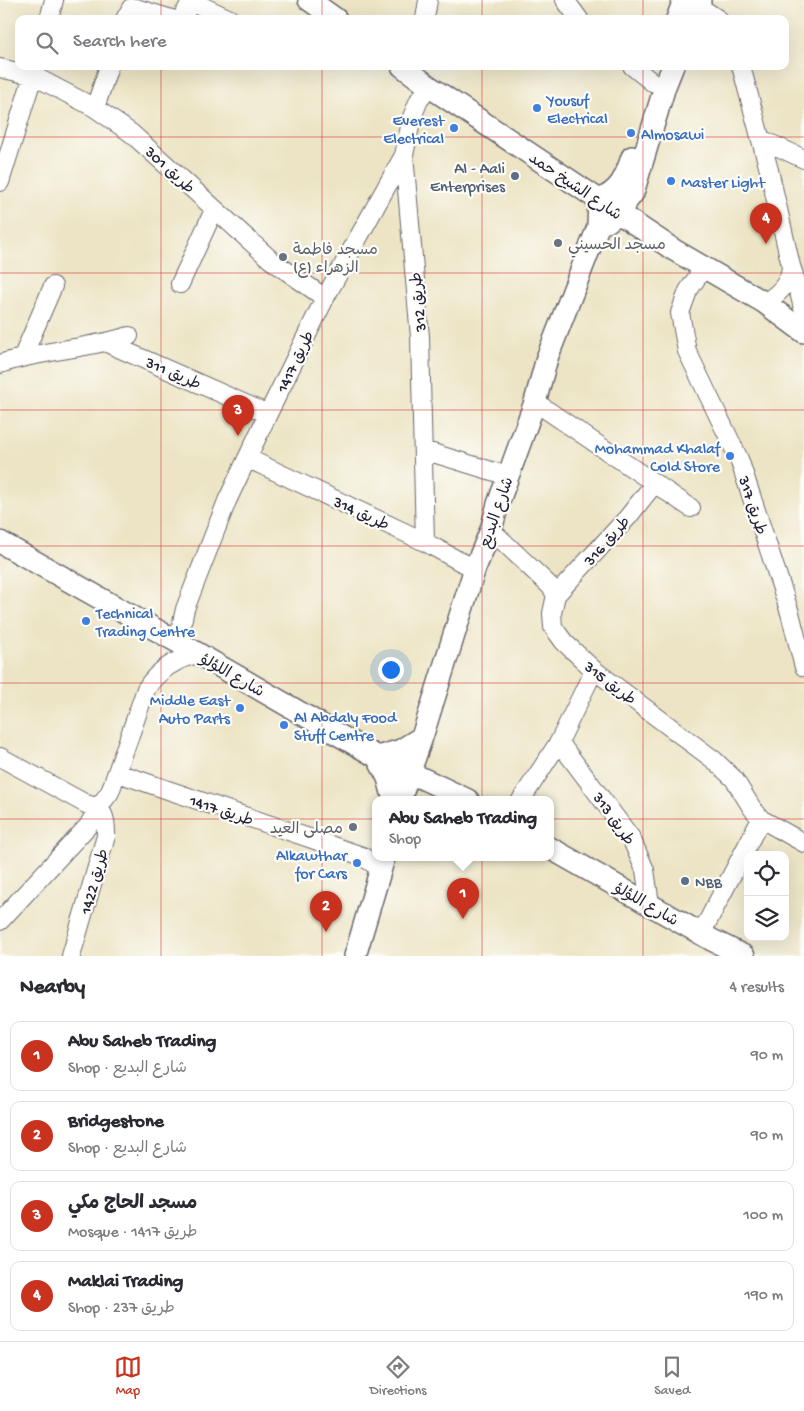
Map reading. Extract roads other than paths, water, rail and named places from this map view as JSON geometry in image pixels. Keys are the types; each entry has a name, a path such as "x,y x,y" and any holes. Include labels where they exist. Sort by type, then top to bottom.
{"street":[{"path":"50,15 54,0"},
{"path":"309,0 329,15"},
{"path":"426,15 428,0"},
{"path":"565,0 576,15"},
{"path":"183,15 190,4 195,3 221,15"},
{"path":"689,7 708,15"},
{"path":"127,15 131,8 159,15"},
{"name":"طريق 301","path":"0,68 15,69"},
{"path":"95,108 108,70"},
{"name":"شارع الشيخ حمد","path":"409,70 618,213 674,250 765,303 804,332"},
{"path":"645,70 662,75"},
{"path":"742,70 804,312"},
{"path":"0,182 35,71"},
{"name":"طريق 301","path":"35,71 131,133 271,260 325,298"},
{"path":"599,200 617,190 627,172 662,75"},
{"path":"598,226 610,221 634,193 662,75"},
{"name":"طريق 1417","path":"191,649 181,627 185,609 228,501 325,298 404,155 423,78"},
{"path":"761,139 804,159"},
{"name":"طريق 312","path":"404,155 420,337 425,542"},
{"name":"شارع البديع","path":"401,796 475,568 491,530 535,402 547,358 598,226 599,200"},
{"path":"180,284 214,210"},
{"path":"765,303 784,287 790,277 791,266"},
{"name":"طريق 317","path":"704,267 688,291 680,313 687,351 739,459 790,613 804,667"},
{"path":"23,356 53,286"},
{"path":"0,364 23,356 107,343 129,336"},
{"name":"طريق 311","path":"107,343 268,414"},
{"path":"535,402 690,508"},
{"path":"423,450 508,476"},
{"name":"طريق 314","path":"247,458 425,542 475,568"},
{"name":"طريق 316","path":"556,596 628,517 654,484"},
{"path":"491,530 551,587 556,596"},
{"name":"شارع اللؤلؤ","path":"0,542 378,757 461,796"},
{"name":"طريق 315","path":"556,596 552,613 553,627 564,642 594,670 714,760 734,779 761,819 804,843"},
{"path":"1,916 88,826 110,792 146,689 152,680 167,666 187,656 191,649"},
{"path":"524,796 559,742 594,670"},
{"path":"393,796 388,778 378,757 402,750 422,737"},
{"name":"طريق 313","path":"559,742 631,838 645,870 650,904"},
{"path":"0,757 86,804 98,808"},
{"name":"طريق 1417","path":"118,773 372,859"},
{"path":"417,796 428,791 441,790 461,796"},
{"name":"طريق 1422","path":"71,956 106,836 107,825 98,808"},
{"path":"701,934 761,819"},
{"name":"شارع اللؤلؤ","path":"554,850 701,934 744,956"},
{"path":"355,956 383,863"}],"place":[{"name":"Yousuf Electrical","path":"537,108"},
{"name":"Everest Electrical","path":"454,128"},
{"name":"Almosawi","path":"631,133"},
{"name":"Al - Aali Enterprises","path":"515,176"},
{"name":"Master Light","path":"671,181"},
{"name":"مسجد الحسيني","path":"558,243"},
{"name":"Maklai Trading","path":"766,244"},
{"name":"مسجد فاطمة الزهراء (ع)","path":"283,257"},
{"name":"مسجد الحاج مكي","path":"238,436"},
{"name":"Mohammad Khalaf Cold Store","path":"730,456"},
{"name":"Technical Trading Centre","path":"86,621"},
{"name":"Middle East Auto Parts","path":"240,708"},
{"name":"Al Abdaly Food Stuff Centre","path":"284,725"},
{"name":"مصلى العيد","path":"353,827"},
{"name":"Alkawthar for Cars","path":"357,863"},
{"name":"NBB","path":"685,881"},
{"name":"Abu Saheb Trading","path":"463,919"},
{"name":"Bridgestone","path":"326,932"}]}
